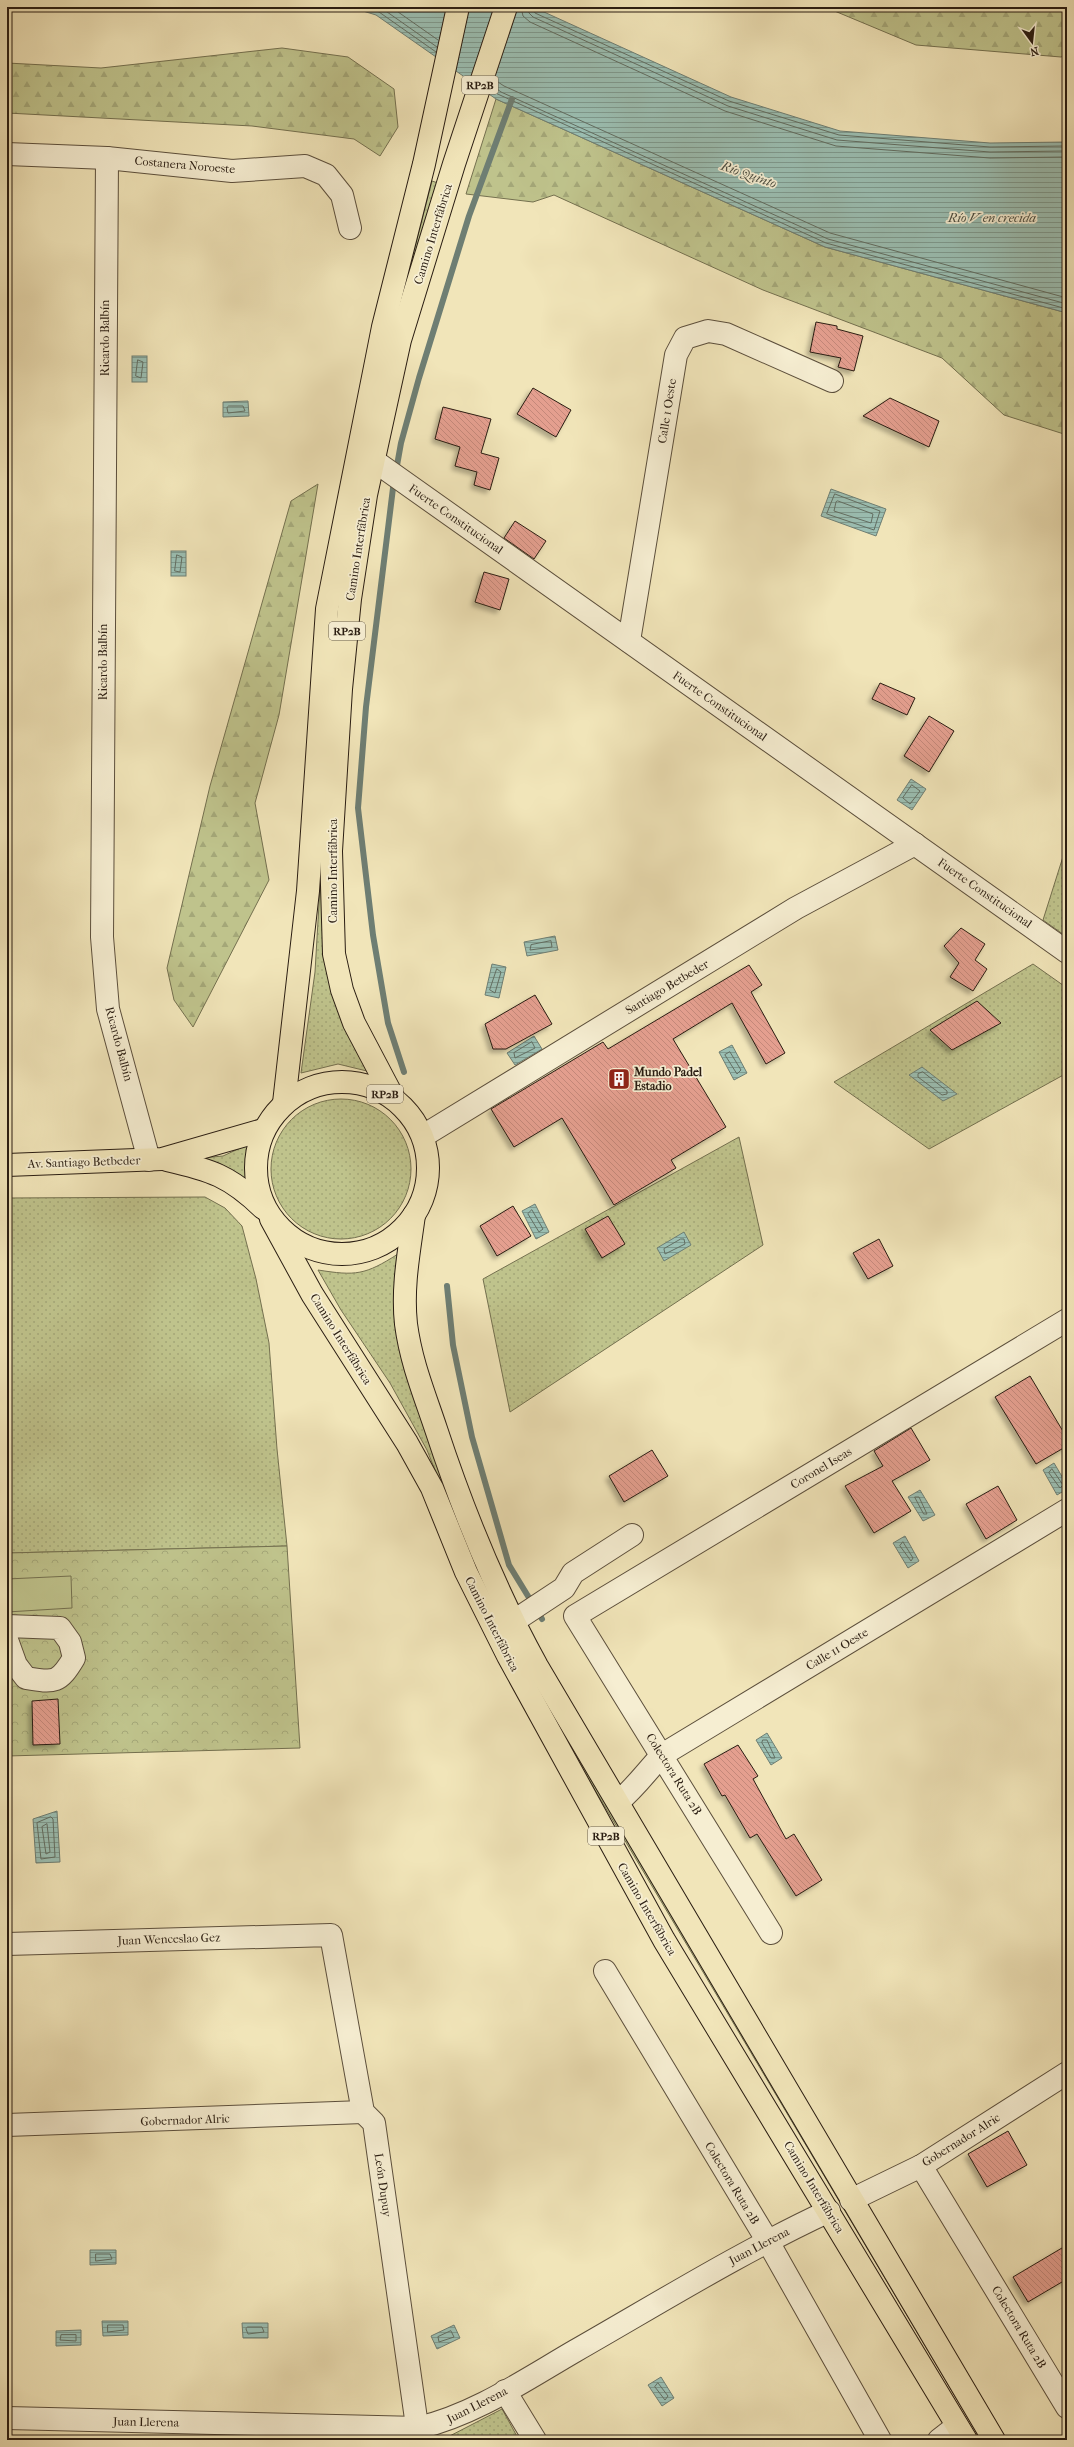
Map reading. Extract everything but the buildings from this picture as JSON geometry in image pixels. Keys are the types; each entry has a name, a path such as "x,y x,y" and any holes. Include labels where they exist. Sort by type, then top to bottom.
{"main road":[{"name":"Camino Interfábrica","path":"284,1103 308,891 327,609 383,327 424,164 458,7"},
{"name":"Camino Interfábrica","path":"270,1216 298,1243 322,1252 348,1254 374,1248 397,1235 414,1215 426,1190 428,1163 423,1136 411,1115 393,1097 354,1023 342,990 334,946 331,851 341,689 350,599 373,460 400,340 454,164 506,7"},
{"name":"Camino Interfábrica","path":"393,1097 366,1085 337,1081 308,1088 284,1103 263,1130 256,1155 256,1181 270,1216 312,1294 432,1488 466,1572 508,1656 661,1933 961,2433"},
{"path":"155,1159 263,1130"},
{"path":"155,1159 207,1169 243,1189 270,1216"},
{"name":"Av. Santiago Betbeder","path":"7,1165 155,1159"},
{"name":"Camino Interfábrica","path":"414,1215 404,1283 406,1323 412,1364 455,1487 489,1570 537,1666 994,2440"}],"street":[{"name":"Costanera Noroeste","path":"7,154 107,158 232,171 305,166 326,176 342,195 350,228"},
{"name":"Ricardo Balbín","path":"107,158 102,937 108,1009 155,1159"},
{"name":"Calle 1 Oeste","path":"629,641 676,355 685,338 708,331 726,334 832,381"},
{"name":"Fuerte Constitucional","path":"373,460 1067,952"},
{"name":"Santiago Betbeder","path":"423,1136 796,908 915,844"},
{"name":"Coronel Iseas","path":"575,1616 1067,1320"},
{"name":"Calle 11 Oeste","path":"618,1802 633,1790 644,1773 662,1755 1067,1510"},
{"path":"514,1621 564,1588 573,1573 632,1535"},
{"name":"Colectora Ruta 2B","path":"575,1616 771,1933"},
{"path":"7,1626 60,1628 70,1642 74,1658 63,1676 48,1682 26,1678 16,1665 7,1640"},
{"name":"Juan Wenceslao Gez","path":"7,1944 331,1935"},
{"name":"León Dupuy","path":"331,1935 363,2112 374,2123 419,2434"},
{"name":"Colectora Ruta 2B","path":"605,1971 767,2240 880,2440"},
{"name":"Gobernador Alric","path":"851,2200 921,2166 1067,2073"},
{"name":"Gobernador Alric","path":"7,2125 363,2112"},
{"name":"Colectora Ruta 2B","path":"921,2166 1067,2407"},
{"name":"Juan Llerena","path":"7,2418 419,2434 447,2422 505,2391 767,2240 829,2211"},
{"path":"505,2391 535,2440"},
{"path":"939,2440 961,2433"}],"green space":[{"path":"825,7 1067,7 1067,55 1061,57 916,45"},
{"path":"282,48 348,57 394,89 398,127 380,156 354,139 252,126 7,113 7,63 101,68"},
{"path":"496,99 825,247 1067,313 1067,435 1004,415 942,358 763,290 554,195 533,202 466,194"},
{"path":"432,181 438,183 374,426 325,899 371,1072 338,1064 301,1073 315,972 328,752 370,422"},
{"path":"318,484 279,715 255,803 269,880 193,1027 174,1000 167,968 210,786 291,501"},
{"path":"1067,844 1067,937 1043,920"},
{"path":"1033,964 1067,988 1067,1073 929,1149 834,1082"},
{"path":"348,1099 368,1104 391,1119 406,1142 410,1155 410,1183 406,1196 391,1219 368,1234 355,1238 334,1239 314,1234 291,1219 276,1196 272,1183 271,1162 276,1142 291,1119 314,1104 327,1100"},
{"path":"739,1137 763,1245 510,1412 483,1279"},
{"path":"249,1144 248,1162 250,1183 191,1159 223,1156"},
{"path":"205,1197 225,1208 242,1226 256,1279 269,1343 277,1449 287,1546 7,1553 7,1198"},
{"path":"398,1254 399,1327 478,1561 988,2440 981,2440 570,1748 473,1565 427,1450 390,1383 341,1310 318,1270 342,1273 360,1272 377,1266"},
{"path":"287,1546 300,1748 7,1756 7,1553"},
{"path":"71,1576 72,1608 7,1612 7,1579"},
{"path":"502,2409 519,2440 442,2440"}],"water":[{"name":"Río V en crecida","path":"350,7 533,7 731,97 840,131 990,143 1067,142 1067,313 825,247 496,99 376,15"},
{"path":"132,356 147,356 147,382 132,382"},
{"path":"248,401 249,416 223,417 223,402"},
{"path":"831,489 886,509 876,536 821,516"},
{"path":"171,551 186,551 186,576 171,576"},
{"path":"911,779 926,789 912,810 897,800"},
{"path":"555,936 558,950 527,956 524,942"},
{"path":"492,964 506,967 499,998 485,995"},
{"path":"534,1036 542,1049 515,1065 507,1053"},
{"path":"732,1045 747,1073 734,1080 719,1052"},
{"path":"922,1067 957,1094 943,1101 909,1075"},
{"path":"535,1204 549,1232 536,1239 522,1211"},
{"path":"684,1232 691,1245 664,1261 657,1248"},
{"path":"1054,1463 1067,1485 1067,1489 1057,1495 1043,1470"},
{"path":"920,1490 935,1515 923,1521 908,1497"},
{"path":"905,1536 919,1561 908,1568 893,1543"},
{"path":"767,1733 782,1758 771,1765 756,1740"},
{"path":"57,1811 60,1862 36,1863 33,1819"},
{"path":"90,2250 116,2250 116,2264 90,2265"},
{"path":"102,2321 128,2321 128,2335 103,2336"},
{"path":"242,2323 268,2323 268,2338 243,2338"},
{"path":"454,2325 460,2338 437,2349 431,2336"},
{"path":"81,2330 81,2345 56,2346 56,2331"},
{"path":"661,2377 674,2398 662,2406 648,2385"}],"waterway":[{"path":"396,471 401,443 419,378 469,216 512,99"},
{"path":"394,480 366,707 358,808 373,935 388,1023 404,1072"},
{"path":"447,1286 453,1345 472,1437 509,1565 542,1619"}],"place":[{"name":"Mundo Padel Estadio","path":"619,1079"}],"water label":[{"name":"Río Quinto","path":"749,174"}]}
